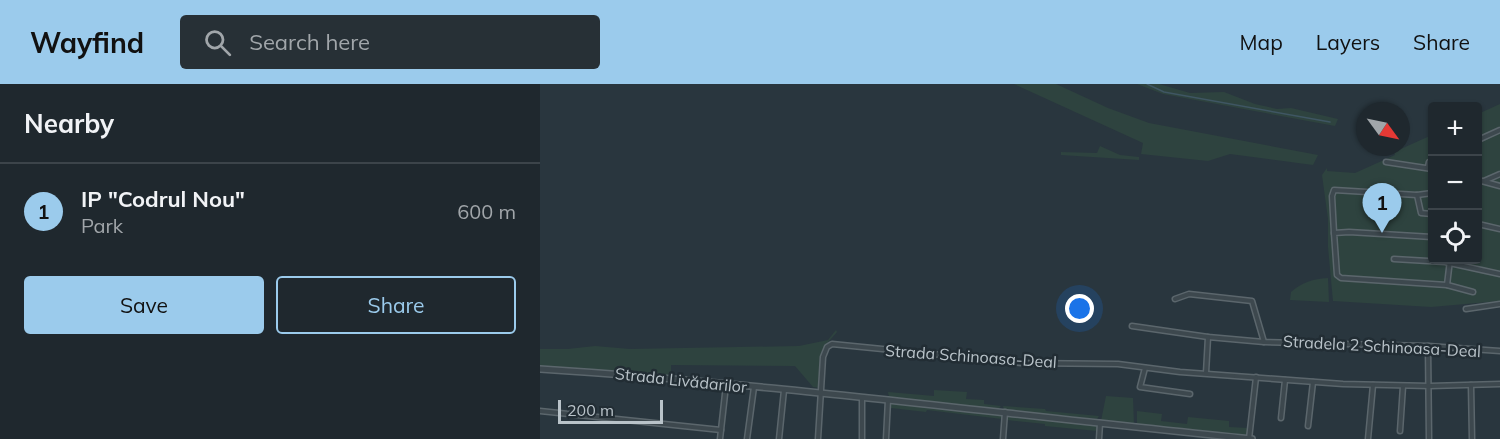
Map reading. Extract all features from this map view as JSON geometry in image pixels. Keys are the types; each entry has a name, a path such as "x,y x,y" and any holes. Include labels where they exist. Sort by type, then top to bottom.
{"street":[{"path":"1482,138 1500,130"},
{"path":"1386,162 1428,168"},
{"path":"1483,181 1500,174"},
{"path":"1483,181 1500,186"},
{"path":"1428,194 1417,195 1336,189 1333,191 1337,276 1339,278 1447,285 1473,292"},
{"path":"1417,195 1421,213 1428,214"},
{"path":"1482,225 1500,229"},
{"path":"1334,233 1428,237"},
{"path":"1394,259 1428,260"},
{"path":"1447,285 1449,264"},
{"path":"1461,264 1500,274"},
{"name":"Stradela 2 Schinoasa-Deal","path":"1175,299 1189,294 1252,301 1264,342"},
{"path":"1467,309 1500,304"},
{"name":"Stradela 2 Schinoasa-Deal","path":"1132,326 1264,342 1428,346 1500,351"},
{"path":"1206,373 1208,337"},
{"name":"Strada Schinoasa-Deal","path":"821,394 824,352 826,347 832,344 1022,363 1118,364 1313,382 1403,386 1500,384"},
{"path":"1428,346 1429,439"},
{"path":"1145,368 1140,387 1190,394"},
{"name":"Strada Livădarilor","path":"540,369 614,373 888,400 1250,439"},
{"path":"1250,439 1256,377"},
{"path":"1281,418 1285,380"},
{"path":"1308,426 1313,382"},
{"path":"720,439 726,385"},
{"path":"1368,439 1373,385"},
{"path":"1471,385 1472,439"},
{"path":"1400,431 1403,386"},
{"path":"747,439 754,387"},
{"path":"779,439 784,390"},
{"path":"818,439 821,394"},
{"path":"862,398 862,439"},
{"path":"885,439 888,400"},
{"path":"540,411 721,430"},
{"path":"1004,439 1005,412"},
{"path":"1099,439 1100,423"}],"green space":[{"path":"1014,84 1056,84 1108,108 1149,123 1318,155 1313,165 1230,154 1208,161 1141,154 1143,143"},
{"path":"1137,84 1159,84 1190,93 1224,92 1255,104 1277,109 1291,108 1338,119 1335,126 1163,94"},
{"path":"1500,104 1500,301 1431,307 1333,301 1328,219 1322,175 1327,168 1327,171 1355,173 1393,156 1410,156 1410,145 1428,137 1428,264 1482,264 1482,112"},
{"path":"1100,146 1120,155 1139,157 1139,160 1061,155 1061,152 1097,153"},
{"path":"1328,278 1329,302 1290,300 1291,292 1304,283"},
{"path":"836,330 837,332 823,348 821,355 820,388 813,387 795,366 671,365 671,377 540,367 540,349 595,346 630,349 799,346 828,340"},
{"path":"934,390 967,392 966,399 984,400 984,404 1001,406 998,409 889,397 888,392 934,396"},
{"path":"1106,396 1133,398 1134,425 1101,421"},
{"path":"891,402 1002,413 1002,419 891,408"},
{"path":"1003,406 1099,416 1097,419 1004,410"},
{"path":"1137,411 1162,414 1161,421 1187,424 1188,417 1229,421 1229,427 1249,428 1247,437 1137,425"},
{"path":"1007,415 1097,424 1097,431 1007,420"}],"waterway":[{"path":"1147,84 1164,92 1330,122"}],"place":[{"name":"IP \"Codrul Nou\"","path":"1382,233"}]}
